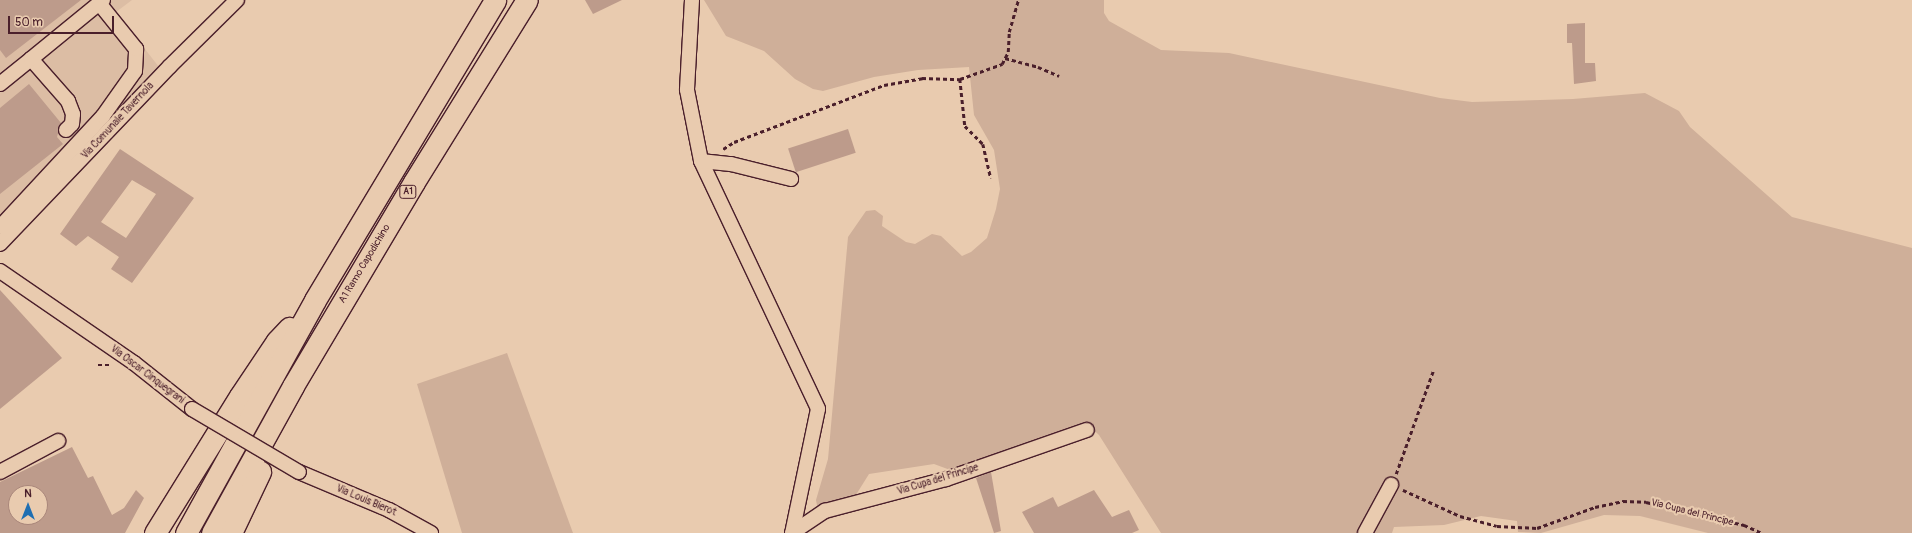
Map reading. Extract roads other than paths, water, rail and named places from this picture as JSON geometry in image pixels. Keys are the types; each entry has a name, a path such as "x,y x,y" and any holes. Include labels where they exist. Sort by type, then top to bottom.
{"highway":[{"name":"A1","path":"186,533 315,300 495,0"},
{"name":"A1 Ramo Capodichino","path":"212,533 293,386 414,182 527,0"},
{"path":"155,533 277,340 315,300"},
{"path":"231,533 278,433 293,386"}],"street":[{"name":"Via Comunale Tavernola","path":"0,244 170,66 237,0"},
{"path":"692,0 687,90 701,161 818,409 792,533"},
{"path":"0,227 103,116 135,71 136,49 101,1 31,59 1,81"},
{"path":"31,59 68,101 73,114 72,124 66,130"},
{"path":"701,161 731,164 791,179"},
{"name":"Via Oscar Cinquegrani","path":"0,271 134,363 192,409 299,472"},
{"name":"Via Cupa del Principe","path":"792,533 825,510 946,479 1087,430"},
{"path":"0,472 58,441"},
{"name":"Via Louis Bierot","path":"299,472 389,510 431,533"},
{"path":"1365,533 1391,485"}]}
